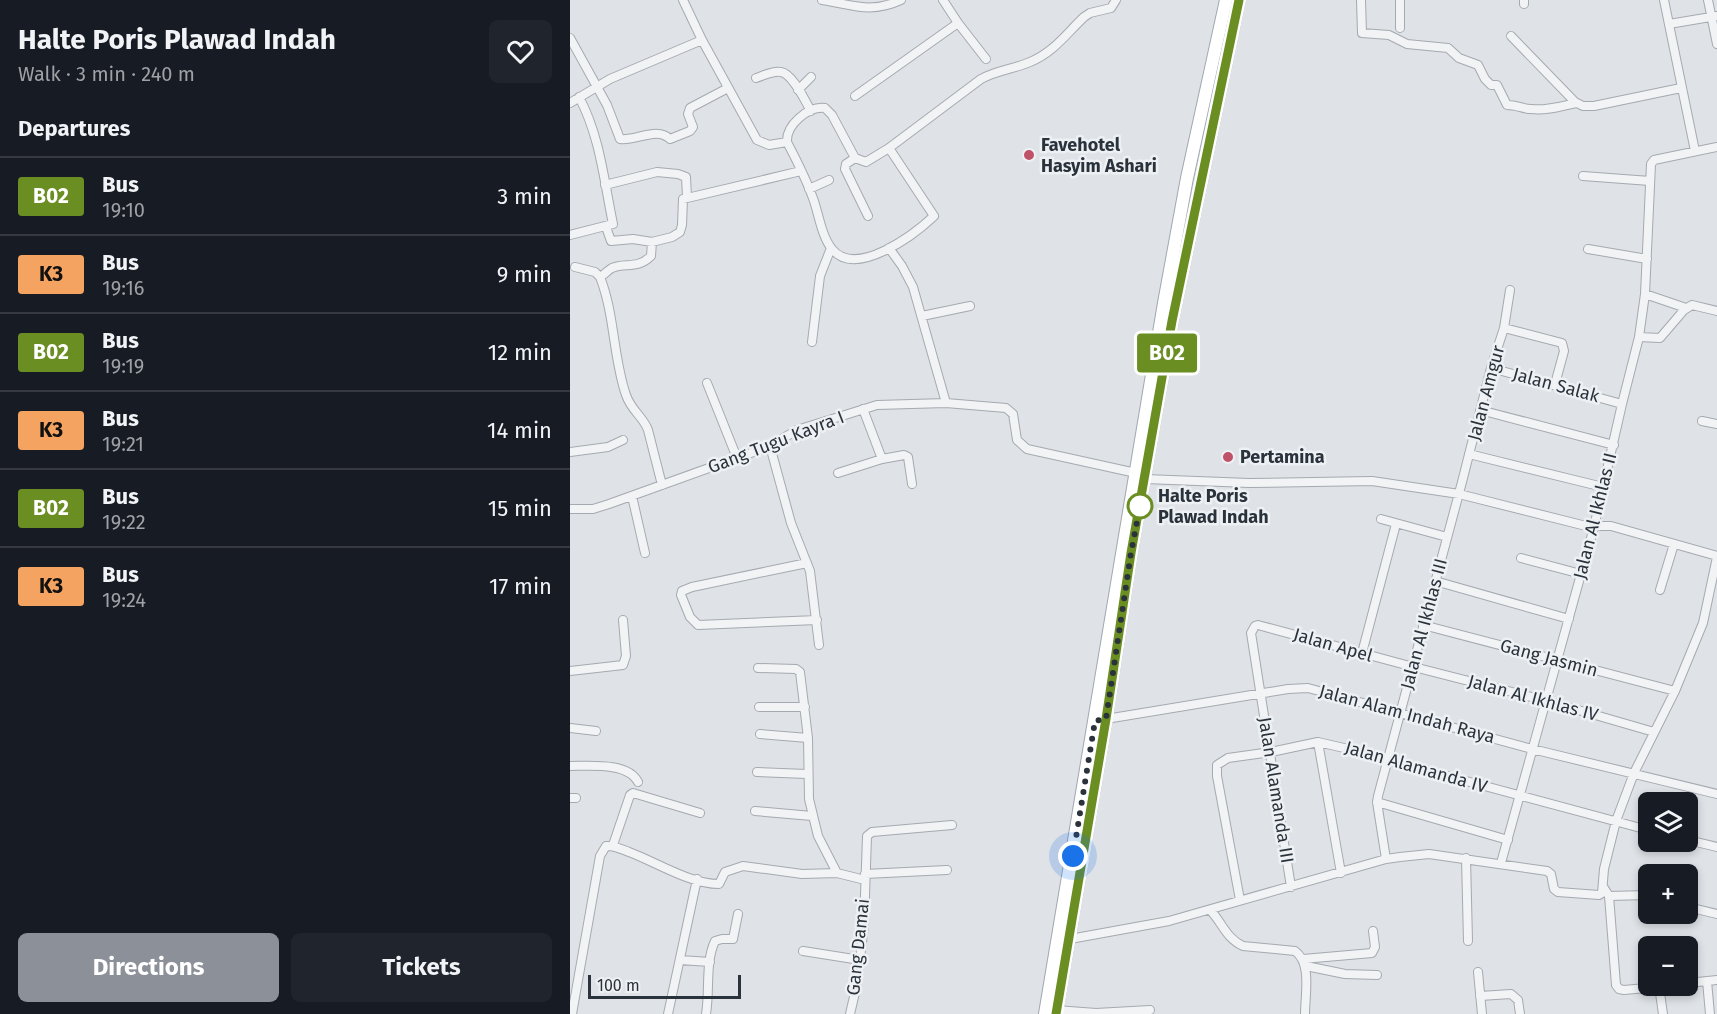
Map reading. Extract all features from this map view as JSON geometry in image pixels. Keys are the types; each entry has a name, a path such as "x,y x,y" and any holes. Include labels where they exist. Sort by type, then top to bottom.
{"main road":[{"path":"1053,1013 1070,939 1126,553 1149,426 1187,178 1226,0"},
{"path":"1149,426 1239,0"},
{"path":"1053,1013 1101,720"}],"street":[{"path":"683,0 702,40 757,140 769,145 787,142"},
{"path":"822,0 872,9 885,7 901,0"},
{"path":"943,0 986,59"},
{"path":"889,148 934,215 889,248 870,257 852,259 836,253 831,248 809,189 787,142 789,128 811,111 820,107 828,110 855,158 866,162 889,148 981,79 998,71 1030,62 1052,50 1084,17 1090,13 1111,8 1116,0"},
{"path":"1360,0 1362,33 1389,35 1407,44 1448,48 1460,58 1478,65 1485,79 1491,85 1497,85 1507,105 1520,105 1529,110 1576,103"},
{"path":"1400,0 1400,28"},
{"path":"1664,0 1695,151 1717,147"},
{"path":"1708,0 1714,16 1717,44"},
{"path":"1669,24 1714,16"},
{"path":"855,96 958,23"},
{"path":"1511,36 1576,103 1583,106 1594,106 1681,88"},
{"path":"570,38 607,105 618,136 623,139 658,134 666,135 670,139 690,131 693,127 688,114 690,108 728,88"},
{"path":"570,103 596,85 702,40"},
{"path":"756,78 780,72 787,75 811,111"},
{"path":"798,90 811,77"},
{"path":"570,235 613,224 592,128 579,97"},
{"name":"Jalan Al Ikhlas II","path":"1501,863 1594,527 1639,337 1645,294 1650,167 1652,162 1695,151"},
{"path":"855,158 846,164 845,170 868,216"},
{"path":"606,227 609,240 633,239 652,242 672,237 680,232 683,199 687,196 801,171"},
{"path":"605,184 664,172 686,177 687,196"},
{"path":"1583,176 1650,181"},
{"path":"809,189 829,180"},
{"path":"600,278 614,267 631,266 645,261 651,256 652,242"},
{"path":"812,342 820,276 831,248"},
{"path":"889,248 911,282 946,403"},
{"path":"1588,249 1647,259"},
{"path":"575,267 595,272 600,278 625,394 634,412 646,424 662,485"},
{"name":"Jalan Amgur","path":"1459,494 1491,368 1504,328 1510,290"},
{"path":"1645,294 1686,308"},
{"path":"1639,337 1660,338 1686,308 1692,305 1717,311"},
{"path":"921,316 970,306"},
{"path":"1504,328 1562,343 1564,351 1555,384"},
{"name":"Jalan Salak","path":"1491,368 1622,404"},
{"path":"707,383 737,458"},
{"name":"Gang Tugu Kayra I","path":"570,509 593,508 632,496 770,446 797,430 863,409 890,404 946,403 1006,408 1013,414 1017,440 1027,449 1140,476 1249,483 1372,481 1459,494 1594,527 1611,526 1717,556"},
{"path":"863,409 882,459"},
{"path":"1480,410 1614,445"},
{"path":"1702,421 1717,424"},
{"path":"570,452 608,447 623,440"},
{"path":"770,446 791,523 812,578 819,645"},
{"path":"1470,453 1603,487"},
{"path":"838,472 882,459 907,456 912,484"},
{"name":"Jalan Al Ikhlas III","path":"1386,859 1377,802 1459,494"},
{"path":"632,496 645,553"},
{"path":"1382,519 1447,537"},
{"path":"1362,653 1396,524"},
{"path":"1660,590 1674,544"},
{"path":"1638,989 1624,990 1619,989 1616,985 1604,869 1616,821 1634,773 1675,691 1703,623 1717,556"},
{"path":"1521,558 1581,574"},
{"path":"807,562 692,587 682,591 681,595 690,617 698,625 817,620"},
{"path":"1435,581 1569,619"},
{"path":"570,671 623,665 626,656 623,620"},
{"name":"Jalan Apel","path":"1255,626 1262,624 1412,667"},
{"name":"Gang Jasmin","path":"1423,625 1675,691"},
{"name":"Jalan Alamanda III","path":"1255,626 1251,633 1291,887"},
{"name":"Jalan Al Ikhlas IV","path":"1412,667 1545,700 1654,732"},
{"path":"758,668 799,670 808,738 807,774 812,816 818,836 837,873"},
{"name":"Jalan Alam Indah Raya","path":"1101,720 1308,688 1532,749 1717,794"},
{"path":"759,707 805,707"},
{"path":"570,728 596,731"},
{"path":"760,734 808,738"},
{"path":"1318,742 1341,873"},
{"name":"Jalan Alamanda IV","path":"1240,900 1217,776 1217,765 1228,758 1318,742 1372,754 1638,827"},
{"path":"570,766 604,765 626,770 638,782"},
{"path":"757,772 807,774"},
{"path":"613,845 630,795 633,793 700,813"},
{"path":"1377,802 1508,840"},
{"path":"755,811 812,816"},
{"name":"Gang Damai","path":"850,1014 857,984 864,925 867,836 872,832 952,825"},
{"path":"1698,842 1717,846"},
{"path":"572,1014 600,856 604,848 613,845 696,879 719,884 725,872 742,866 802,874 837,873 865,877 947,870"},
{"path":"1070,939 1150,926 1211,911 1240,900 1386,859 1429,854 1547,871 1551,874 1554,889 1558,892 1599,895 1605,892 1638,894"},
{"path":"1466,858 1467,941"},
{"path":"668,1014 696,879"},
{"path":"1698,909 1717,914"},
{"path":"1211,911 1220,921 1229,938 1243,946 1295,951 1305,962 1345,974 1377,975"},
{"path":"706,1014 710,962 715,941 735,938 738,914"},
{"path":"1305,962 1372,953 1375,947 1374,931"},
{"path":"803,951 860,960"},
{"path":"680,960 710,962"},
{"path":"1305,962 1305,1014"},
{"path":"1478,972 1482,1014"},
{"path":"1698,982 1717,980"},
{"path":"1707,981 1710,1014"},
{"path":"1480,996 1511,994 1518,1000 1520,1014"},
{"path":"1663,1014 1664,996"},
{"path":"1053,1013 1150,1010"}],"bus line":[{"name":"B02","path":"1056,1014 1106,719 1131,553 1172,321 1239,0"}],"place":[{"name":"Favehotel Hasyim Ashari","path":"1029,155"},
{"name":"Pertamina","path":"1228,457"},
{"name":"Halte Poris Plawad Indah","path":"1140,506"}],"route":[{"path":"1073,856 1095,721 1106,719 1140,506"}]}
